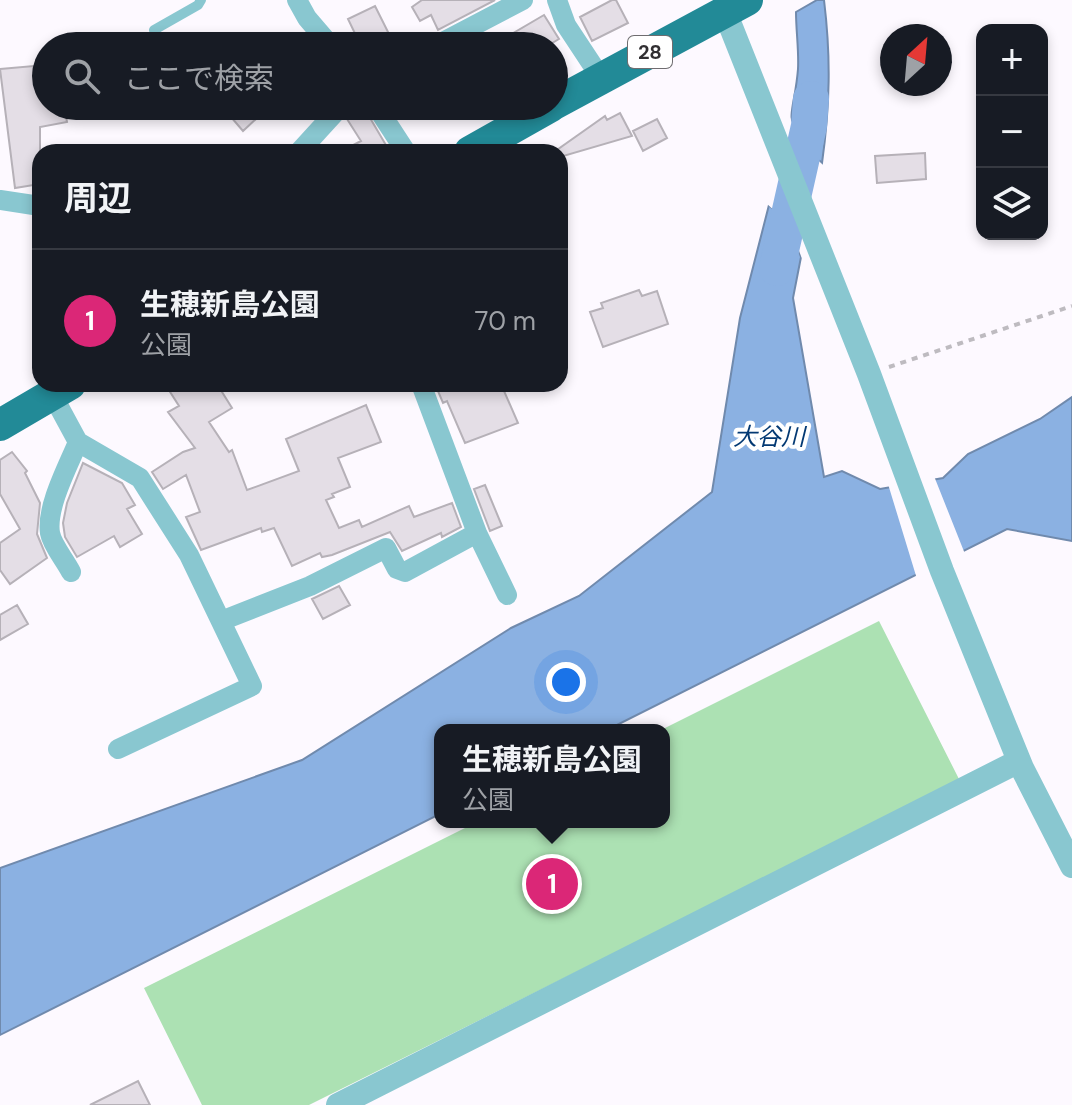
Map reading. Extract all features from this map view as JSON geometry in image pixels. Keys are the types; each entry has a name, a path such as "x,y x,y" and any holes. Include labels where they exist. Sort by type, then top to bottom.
{"highway":[{"name":"28","path":"568,96 736,6"},
{"name":"28","path":"484,144 526,120"},
{"path":"0,425 56,392"}],"street":[{"path":"297,0 319,32"},
{"path":"462,32 523,0"},
{"path":"557,0 566,25 601,78"},
{"path":"736,6 777,141 872,380 942,571 1019,761 1072,866"},
{"path":"306,144 328,120"},
{"path":"385,120 401,144"},
{"path":"0,200 32,205"},
{"path":"62,392 78,442 56,496 50,535 71,572"},
{"path":"424,392 477,533 507,595"},
{"path":"78,442 140,478 189,555 252,686 118,749"},
{"path":"221,621 310,586 386,548 397,569 405,572 477,533"},
{"path":"341,1104 1019,761"}],"lane":[{"path":"154,30 198,5 201,0"}],"path":[{"path":"872,380 1072,306"}],"green space":[{"path":"879,621 960,781 309,1105 202,1105 144,988 465,828 670,828 670,726"}],"water":[{"path":"817,0 824,0 829,62 822,163 799,138 792,120 798,69 796,12"},
{"path":"769,205 789,224 801,257 793,298 824,477 842,471 880,489 943,478 968,454 1040,419 1072,397 1072,541 1007,529 619,724 434,724 434,817 0,1035 0,868 302,760 511,628 579,596 712,492 740,318"}],"pier":[{"path":"788,112 799,142 824,166 820,166 796,144 787,118"},
{"path":"771,202 793,222 805,256 804,264 789,224 766,203"},
{"path":"934,476 965,554 917,579 888,484"}],"building":[{"path":"422,0 495,0 438,30 431,15 420,21 412,7"},
{"path":"616,0 628,23 592,41 580,17"},
{"path":"375,6 388,32 354,32 348,19"},
{"path":"544,15 555,32 515,32"},
{"path":"32,66 32,120 67,120 40,127 40,144 32,144 32,185 15,188 0,69"},
{"path":"620,113 632,136 568,155 568,144 565,144 605,116 607,120"},
{"path":"657,119 667,138 643,151 633,131"},
{"path":"234,120 255,120 243,131"},
{"path":"348,120 371,120 385,144 355,144 361,141"},
{"path":"925,153 926,179 877,183 875,156"},
{"path":"639,290 642,296 657,291 668,324 603,347 590,312 603,308 601,303"},
{"path":"170,392 222,392 232,408 209,422 229,452 232,450 247,490 299,471 286,439 366,405 381,442 338,458 350,487 332,494 334,497 326,500 339,528 359,520 362,527 409,506 414,517 452,503 461,527 402,551 390,532 332,555 322,557 320,553 292,566 274,528 262,532 261,528 201,550 186,517 200,512 186,475 163,489 152,472 195,448 168,412 179,406"},
{"path":"438,392 504,392 518,423 465,443 447,401 443,403"},
{"path":"12,452 27,471 25,473 40,503 37,534 47,558 10,584 0,570 0,543 20,529 0,494 0,460"},
{"path":"83,463 122,483 135,505 127,509 142,534 120,547 114,536 77,557 65,537 63,523 67,503"},
{"path":"485,485 502,526 490,531 474,489"},
{"path":"339,586 350,605 323,619 312,599"},
{"path":"17,605 28,624 0,640 0,615"},
{"path":"138,1081 150,1105 90,1105"}],"waterway":[{"name":"大谷川","path":"777,268 809,126 811,99"}],"place":[{"name":"生穂新島公園","path":"552,884"}]}
